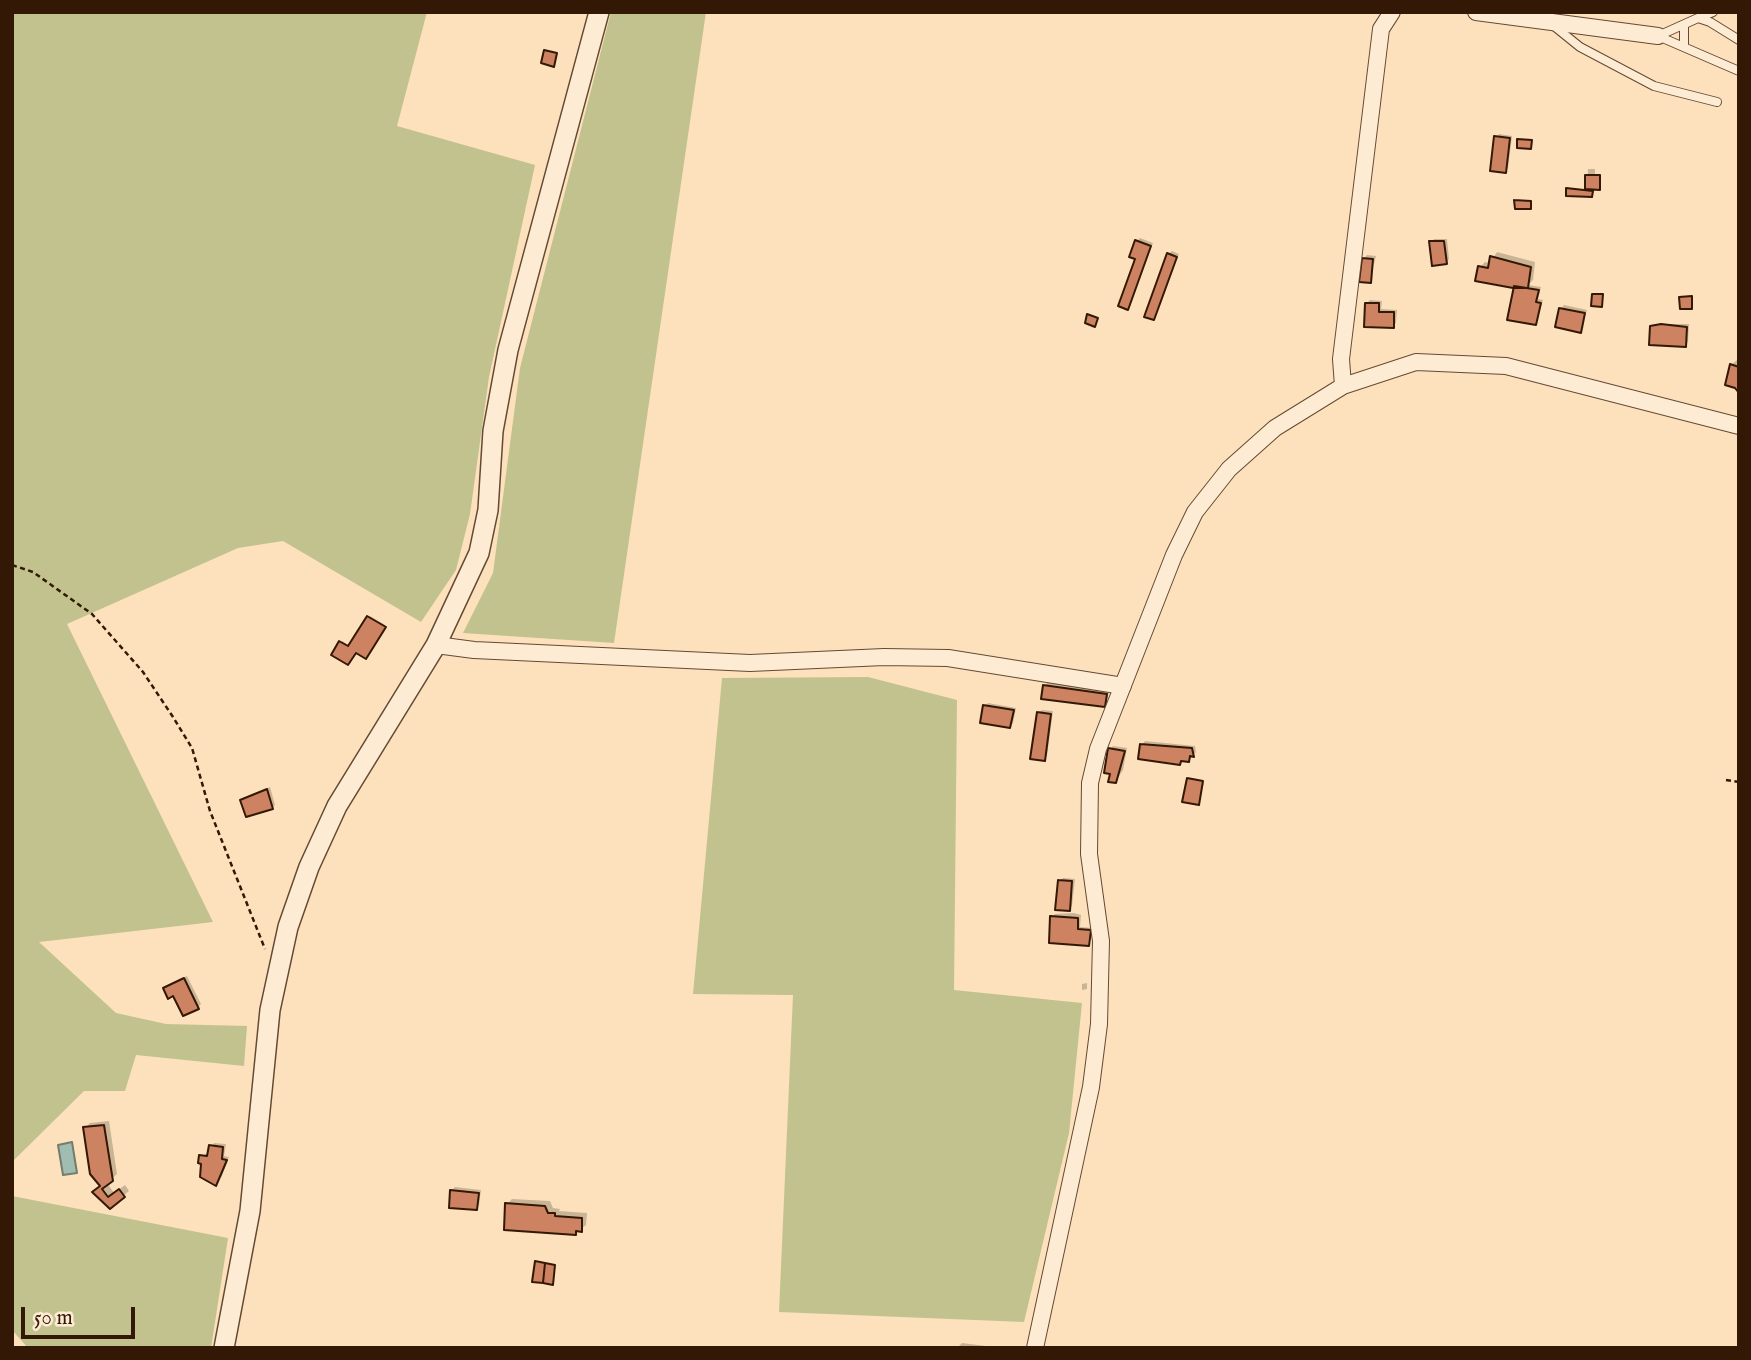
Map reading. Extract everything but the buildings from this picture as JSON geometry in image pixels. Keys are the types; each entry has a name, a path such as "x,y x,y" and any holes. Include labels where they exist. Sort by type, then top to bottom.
{"street":[{"path":"224,1348 244,1255 270,1010 278,968 305,879 337,806 436,645 466,586 479,553 488,510 493,431 508,350 599,12"},
{"path":"1343,386 1341,359 1381,29 1392,12"},
{"path":"1476,12 1658,36"},
{"path":"1035,1348 1091,1087 1096,1049 1101,941 1089,854 1087,817 1098,749 1174,555 1195,512 1229,469 1275,428 1343,386 1416,362 1465,362 1506,366 1739,426"},
{"path":"436,645 750,663 948,658 1123,686"}],"lane":[{"path":"1658,36 1713,12"},
{"path":"1698,18 1710,22 1739,40"},
{"path":"1549,21 1580,47 1654,86 1717,102"},
{"path":"1684,25 1684,47"},
{"path":"1658,36 1739,71"}],"path":[{"path":"12,565 33,572 92,614 143,672 158,694 192,748 210,811 260,941 278,968"},
{"path":"1726,780 1739,782"}],"green space":[{"path":"12,12 427,12 397,126 535,165 489,377 470,514 456,570 421,622 283,541 238,548 67,624 213,922 39,942 116,1013 166,1024 247,1026 244,1066 136,1055 125,1091 84,1091 12,1162"},
{"path":"611,12 706,12 614,643 463,633 493,573 520,368"},
{"path":"868,677 957,700 954,990 1082,1003 1069,1133 1024,1322 779,1312 793,995 693,994 722,678"},
{"path":"12,1196 228,1238 211,1348 28,1348 12,1330"}],"shaded area":[{"path":"72,1142 77,1173 63,1175 58,1145"}]}
